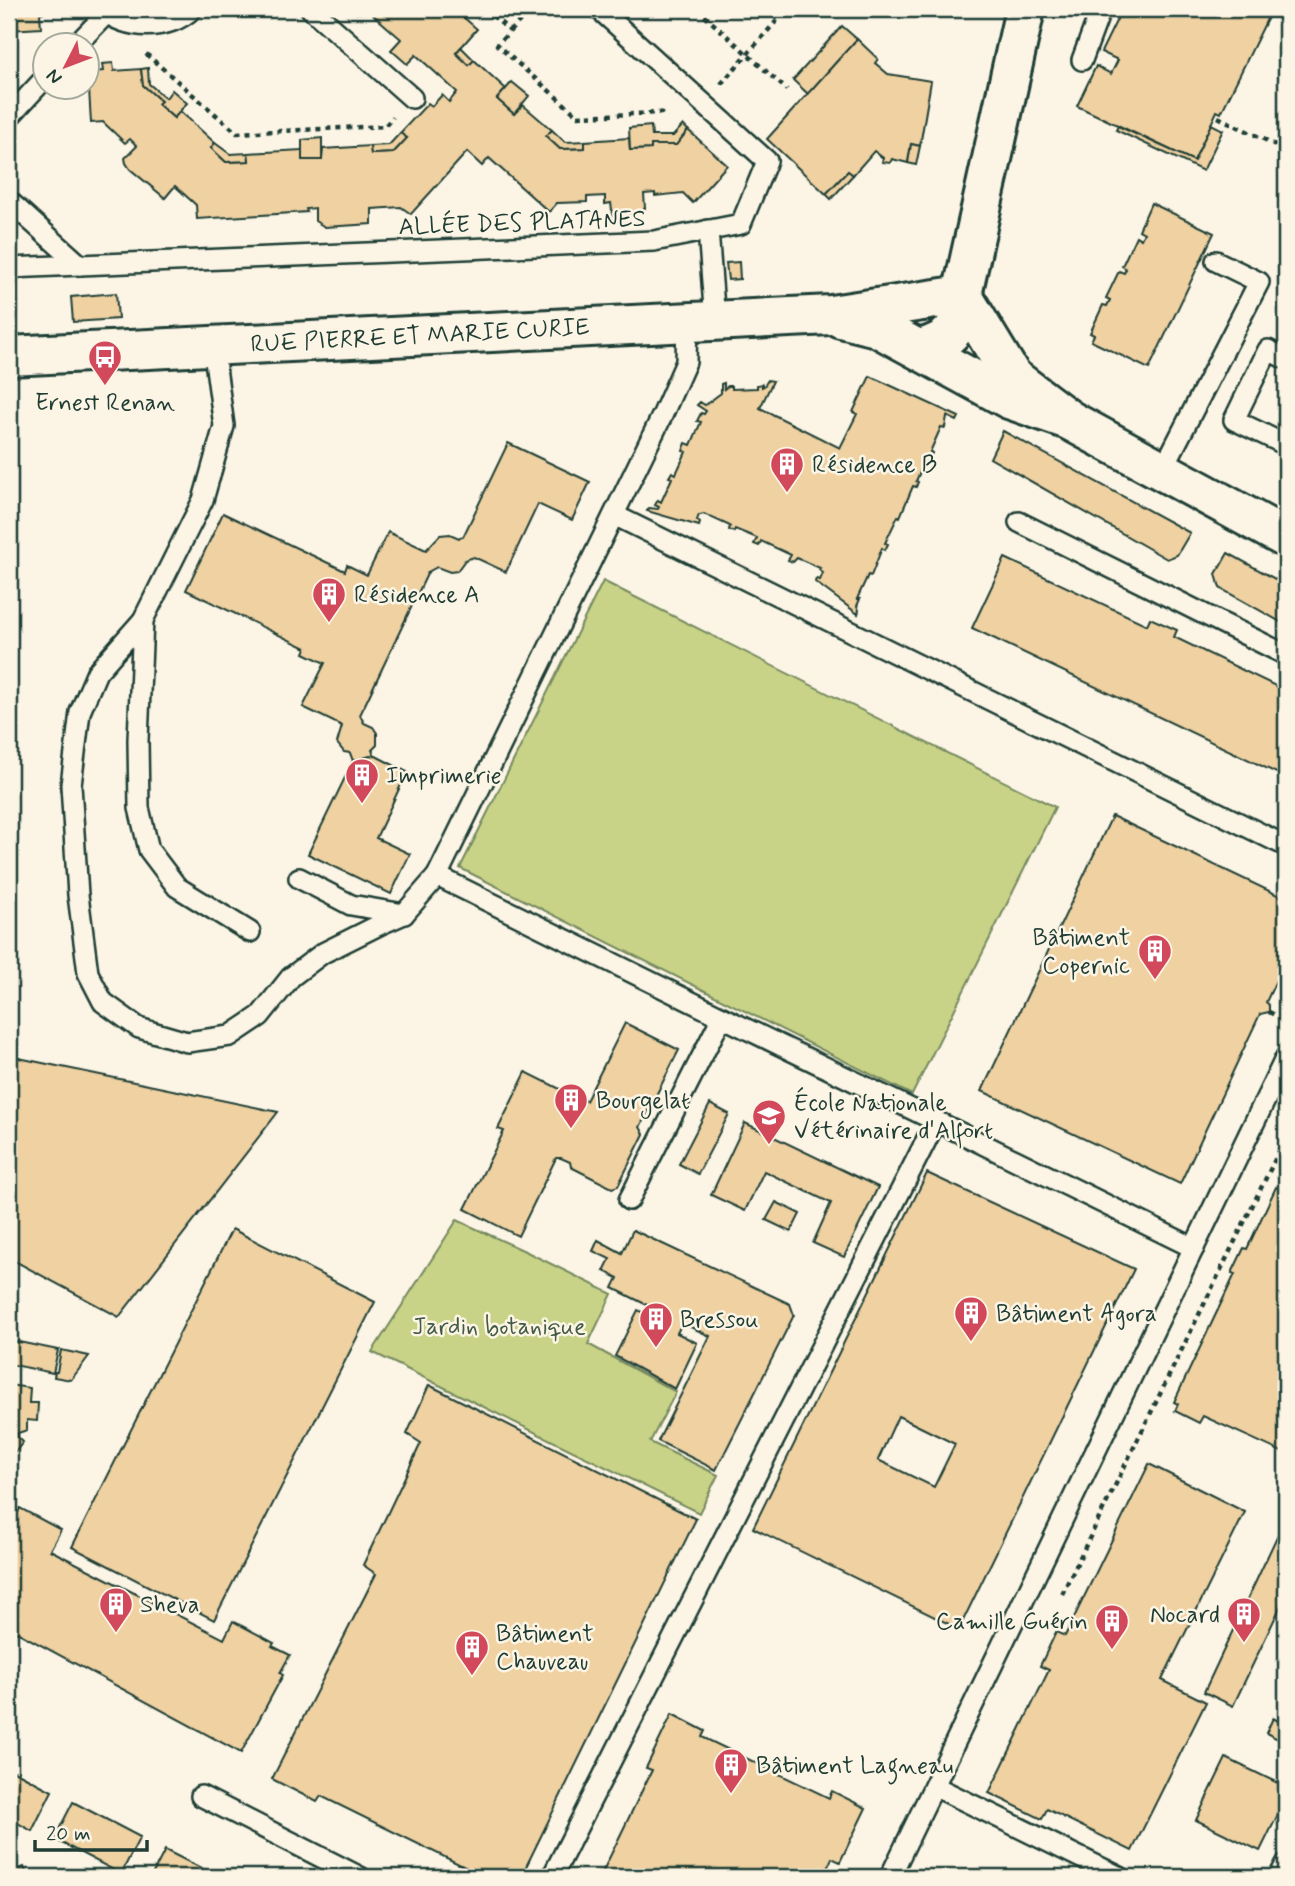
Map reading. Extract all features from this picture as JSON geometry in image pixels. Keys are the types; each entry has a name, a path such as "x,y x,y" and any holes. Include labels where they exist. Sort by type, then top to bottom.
{"street":[{"path":"920,349 940,343 954,331 961,315 962,295 1025,9"},
{"name":"RUE PIERRE ET MARIE CURIE","path":"9,356 831,315 962,295 1012,377 1069,420"},
{"name":"RUE PIERRE ET MARIE CURIE","path":"831,315 877,327 1009,399 1069,420 1286,538"}],"lane":[{"path":"87,32 104,13 144,26 168,23 192,9"},
{"path":"311,9 412,98"},
{"name":"ALLÉE DES PLATANES","path":"9,268 654,241 741,224 767,161 599,9"},
{"path":"1082,60 1101,9"},
{"path":"9,117 32,92"},
{"path":"9,201 80,265"},
{"path":"213,346 224,426 203,500 143,620 97,672 80,712 71,785 78,895 88,973 103,1002 139,1028 187,1042 230,1036 260,1016 291,977 323,953 404,914 437,876 686,362 701,321 708,230"},
{"path":"1163,470 1259,282 1216,261"},
{"path":"1286,359 1268,350 1234,420 1286,445"},
{"path":"614,515 1286,846"},
{"path":"1018,522 1286,655"},
{"path":"143,620 138,740 139,808 149,850 177,887 250,932"},
{"path":"437,876 1194,1248"},
{"path":"299,878 351,905 404,914"},
{"path":"629,1200 722,1017"},
{"path":"890,1877 1286,1057"},
{"path":"552,1877 936,1121"},
{"path":"934,1786 1121,1877"},
{"path":"201,1797 360,1877"},
{"path":"1279,1877 1286,1864"}],"path":[{"path":"485,9 510,31"},
{"path":"531,9 498,45 578,116 662,113 687,89"},
{"path":"697,9 787,90"},
{"path":"704,104 788,9"},
{"path":"104,13 236,133 385,126 412,98"},
{"path":"1218,117 1286,150"},
{"path":"1269,1012 1286,1021"},
{"path":"1059,1601 1286,1138"}],"green space":[{"path":"603,581 1055,807 912,1095 460,868"},
{"name":"Jardin botanique","path":"457,1220 612,1294 588,1344 676,1392 650,1442 718,1475 699,1513 372,1352"}],"building":[{"path":"9,9 47,9 47,12 40,13 41,28 9,30"},
{"path":"355,9 454,9 477,29 456,53 469,65 474,60 506,89 497,99 514,114 523,105 552,130 546,136 560,149 585,148 585,141 629,138 630,150 651,149 651,145 676,145 688,130 727,165 693,203 683,193 655,196 655,193 644,194 645,208 641,212 613,217 611,203 605,204 605,196 587,197 587,202 557,203 549,212 489,158 482,166 467,152 411,214 401,207 372,209 372,224 325,227 315,221 315,208 306,209 307,212 197,219 196,205 175,186 165,198 130,169 125,158 137,146 130,139 125,143 103,122 91,123 90,102 102,102 102,64 113,63 114,71 141,69 143,85 161,101 158,104 174,118 180,111 215,143 211,148 226,162 249,161 248,153 302,150 302,160 322,160 323,149 370,146 371,154 393,153 407,138 400,133 428,103 432,106 442,95 449,102 457,92 416,55 407,64 391,50 401,39 370,12 356,13"},
{"path":"1122,9 1272,9 1221,113 1217,111 1194,161 1077,106 1096,66 1111,74 1118,60 1101,52"},
{"path":"842,26 857,39 808,94 793,80"},
{"path":"857,39 878,59 875,63 888,74 931,81 920,146 911,144 908,163 892,159 890,163 882,162 883,158 874,151 853,175 848,171 826,194 767,139"},
{"path":"461,47 474,60 469,65 456,53"},
{"path":"148,68 149,84 166,98 172,90 187,103 174,118 158,104 161,101 143,85 141,69"},
{"path":"512,82 529,96 514,114 497,99"},
{"path":"1211,124 1223,130 1203,171 1116,130 1118,126 1194,161"},
{"path":"683,125 688,130 676,145 651,145 651,149 630,150 629,128 651,126 652,136 673,136"},
{"path":"552,130 565,142 585,141 585,148 560,149 546,136"},
{"path":"400,133 407,138 393,153 371,154 370,146 389,145"},
{"path":"322,138 322,160 302,160 302,140"},
{"path":"215,143 230,154 248,153 249,161 226,162 211,148"},
{"path":"911,144 920,146 916,165 908,163"},
{"path":"848,171 853,175 831,199 826,194"},
{"path":"1151,203 1214,233 1149,369 1091,341 1094,335 1090,333 1103,305 1107,306 1110,300 1106,298 1119,271 1124,273 1126,269 1122,266 1136,236 1141,239 1144,233 1139,230"},
{"path":"739,262 740,279 728,280 726,263"},
{"path":"116,293 118,319 73,322 71,297"},
{"name":"Résidence B","path":"870,376 959,417 957,421 947,416 945,428 941,427 930,452 932,453 929,459 926,458 916,481 916,487 913,486 885,543 888,544 885,550 882,548 871,576 868,575 857,599 860,599 858,614 815,582 816,579 820,580 823,573 820,568 797,558 793,562 788,560 791,555 761,541 759,546 754,544 757,538 735,529 734,532 729,530 730,526 704,514 699,515 699,526 647,511 649,508 658,509 655,505 658,500 661,502 672,472 676,474 686,452 683,451 686,443 691,445 701,422 697,421 701,413 706,411 697,405 700,402 705,405 721,393 721,384 724,383 724,389 728,386 732,386 732,389 757,388 757,385 764,386 768,380 773,381 760,408 840,448 857,414 853,412"},
{"path":"1003,431 1190,533 1177,555 1167,559 990,458"},
{"name":"Résidence A","path":"508,443 590,482 572,520 538,504 506,572 474,557 465,560 457,571 450,572 437,567 428,572 360,715 364,723 373,727 377,733 377,745 372,750 374,755 353,761 350,753 344,752 337,743 342,726 303,707 325,663 304,653 306,648 186,590 223,513 345,571 347,565 367,575 388,532 426,550 440,535 463,537"},
{"path":"1228,553 1286,585 1286,625 1220,588 1216,574"},
{"path":"1005,558 1147,625 1150,618 1177,630 1174,637 1286,691 1285,777 972,628"},
{"name":"Imprimerie","path":"374,755 407,772 376,838 410,854 391,894 308,854 353,761"},
{"name":"Bâtiment Copernic","path":"1112,816 1286,899 1286,959 1266,1002 1269,1012 1260,1014 1180,1184 982,1091"},
{"name":"Bourgelat","path":"625,1023 679,1050 640,1127 644,1134 618,1186 612,1188 571,1167 570,1162 556,1158 518,1236 465,1209 504,1131 498,1129 526,1072 572,1095 570,1099 582,1105"},
{"path":"9,1056 278,1112 119,1317 9,1258"},
{"path":"710,1104 729,1114 698,1174 679,1164"},
{"path":"745,1123 878,1187 844,1257 813,1243 831,1203 764,1171 745,1211 711,1195"},
{"name":"Bâtiment Agora","path":"927,1173 1134,1269 959,1629 753,1528","holes":["898,1416 955,1444 934,1487 878,1460"]},
{"path":"1283,1183 1286,1185 1286,1454 1203,1416 1199,1423 1175,1411 1178,1404 1174,1402 1235,1274 1232,1273 1244,1248 1247,1249 1276,1187 1280,1189"},
{"path":"776,1202 800,1214 791,1232 766,1220"},
{"path":"232,1229 375,1302 214,1620 72,1547"},
{"name":"Bressou","path":"633,1230 790,1304 794,1315 716,1470 658,1441 710,1336 682,1323 677,1333 697,1343 675,1389 615,1356 638,1310 662,1323 667,1315 613,1288 618,1278 604,1271 610,1259 593,1251 598,1240 622,1253"},
{"path":"9,1340 58,1350 53,1373 9,1364"},
{"path":"61,1350 89,1356 71,1380 54,1377"},
{"path":"9,1385 30,1388 29,1403 38,1403 37,1421 27,1420 27,1430 18,1433 23,1442 12,1456 9,1456"},
{"name":"Bâtiment Chauveau","path":"429,1385 696,1519 521,1877 485,1877 321,1796 317,1802 272,1779 376,1574 363,1565 421,1443 407,1434"},
{"name":"Camille Guérin","path":"1149,1464 1245,1512 1162,1680 1206,1702 1132,1851 1047,1809 1042,1819 989,1793 1049,1670 1040,1666 1056,1632 1065,1636"},
{"name":"Sheva","path":"9,1507 18,1512 20,1508 61,1530 50,1550 224,1639 233,1621 274,1643 272,1646 290,1655 280,1673 283,1675 241,1753 9,1628"},
{"name":"Nocard","path":"1279,1532 1286,1535 1286,1595 1233,1706 1204,1692"},
{"name":"Bâtiment Lagneau","path":"672,1714 705,1731 702,1737 829,1798 832,1791 866,1808 840,1862 832,1858 823,1877 600,1877 652,1770 646,1768"},
{"path":"1273,1718 1286,1725 1286,1743 1266,1733"},
{"path":"1226,1758 1286,1787 1286,1798 1260,1851 1196,1820"},
{"path":"14,1771 52,1791 32,1831 9,1818 9,1781"},
{"path":"73,1802 140,1837 121,1874 54,1839"},
{"path":"165,1850 219,1877 151,1877"},
{"path":"24,1867 28,1877 9,1877 9,1872"}],"place":[{"name":"Ernest Renan","path":"105,387"},
{"name":"Résidence B","path":"787,494"},
{"name":"Résidence A","path":"329,624"},
{"name":"Imprimerie","path":"362,805"},
{"name":"Bâtiment Copernic","path":"1155,981"},
{"name":"Bourgelat","path":"571,1130"},
{"name":"École Nationale Vétérinaire d'Alfort","path":"769,1146"},
{"name":"Bâtiment Agora","path":"971,1343"},
{"name":"Bressou","path":"656,1349"},
{"name":"Sheva","path":"116,1634"},
{"name":"Nocard","path":"1244,1644"},
{"name":"Camille Guérin","path":"1112,1651"},
{"name":"Bâtiment Chauveau","path":"472,1677"},
{"name":"Bâtiment Lagneau","path":"731,1795"}]}
